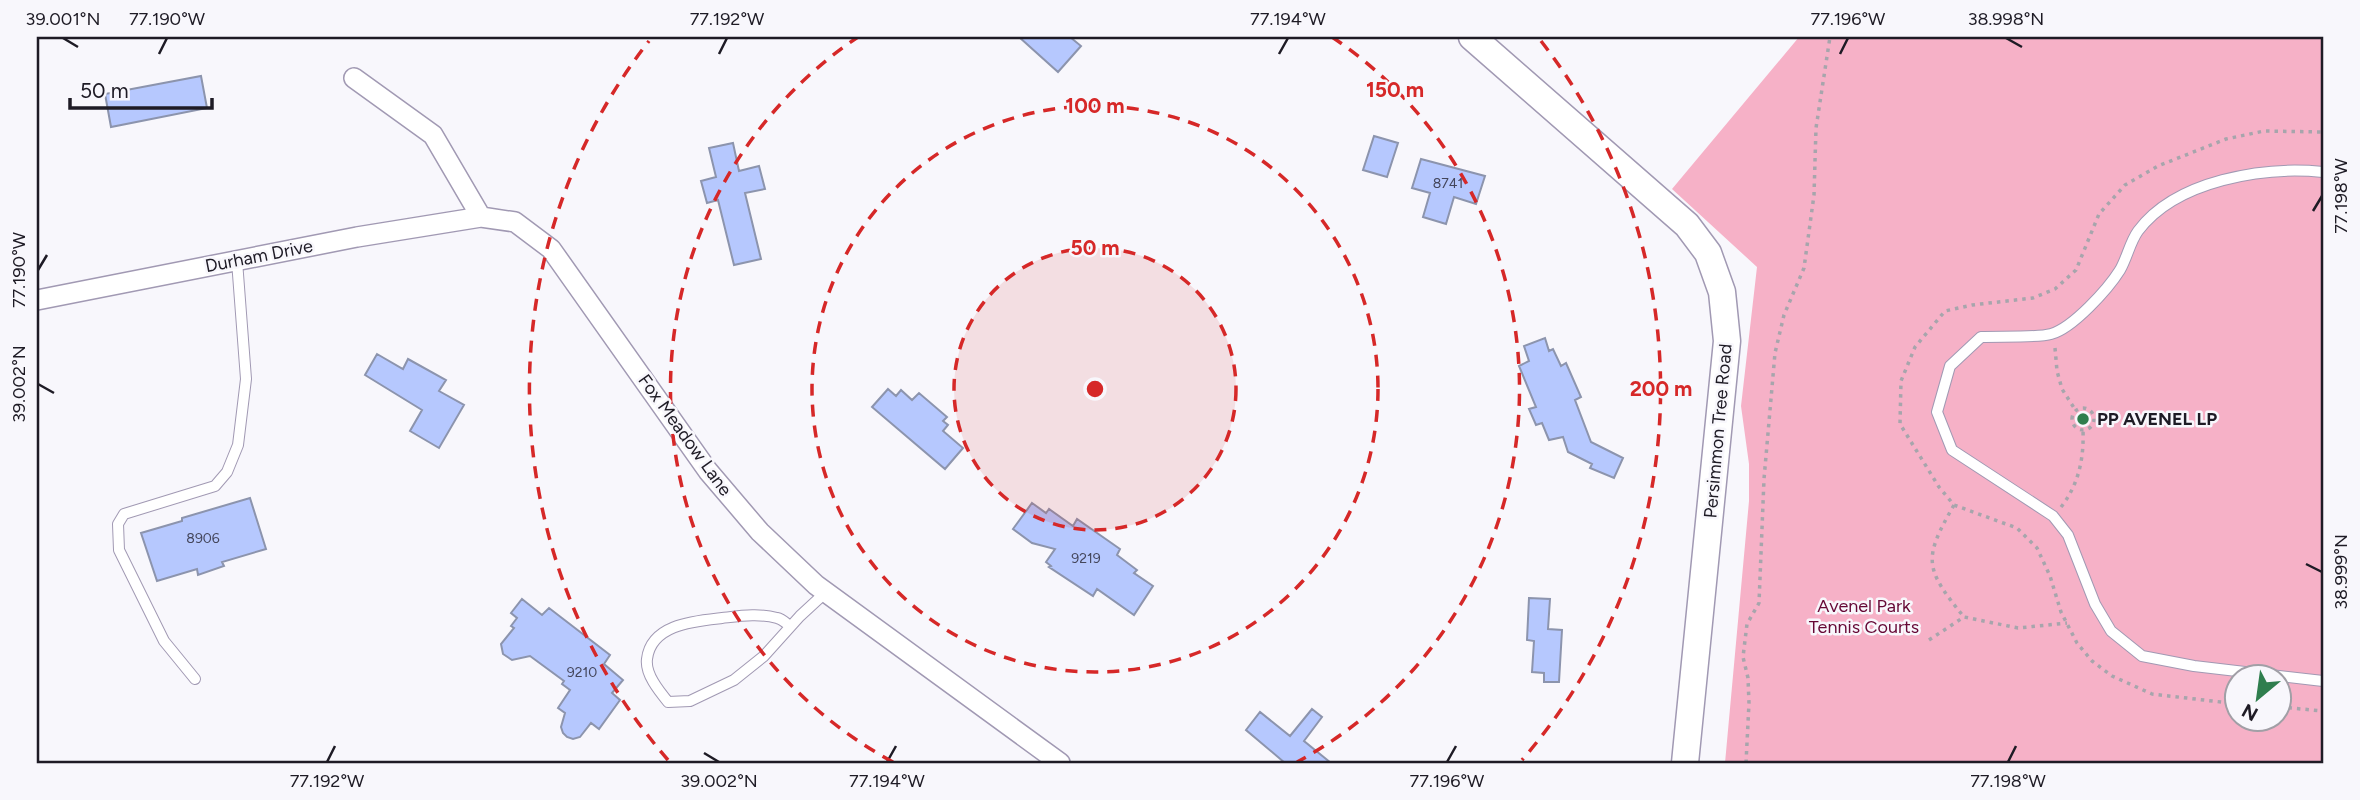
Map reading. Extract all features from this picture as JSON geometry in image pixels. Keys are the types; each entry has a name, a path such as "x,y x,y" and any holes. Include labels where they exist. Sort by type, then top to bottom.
{"main road":[{"name":"Persimmon Tree Road","path":"1472,37 1687,225 1708,253 1722,292 1727,341 1685,763"}],"street":[{"path":"354,78 433,135 481,217"},
{"name":"Durham Drive","path":"37,300 357,237 481,217"},
{"name":"Fox Meadow Lane","path":"481,217 515,222 551,248 708,471 760,533 826,592 1060,763"}],"lane":[{"path":"2323,172 2298,169 2221,180 2171,200 2138,232 2120,270 2087,311 2051,334 1981,337 1950,366 1937,412 1952,450 2053,516 2068,535 2095,604 2111,631 2142,656 2194,666 2323,681"},
{"path":"195,679 164,641 120,550 118,524 124,514 215,486 228,472 238,444 246,379 237,261"},
{"path":"790,626 779,618 750,615 689,621 668,630 652,643 646,661 654,683 668,702 690,701 734,680 764,656 790,626 826,592"}],"path":[{"path":"1746,763 1749,703 1748,678 1743,657 1747,624 1759,603 1764,479 1774,353 1784,315 1804,268 1814,195 1816,128 1830,37"},
{"path":"2224,702 2152,694 2112,676 2092,662 2077,643 2067,623 2037,548 2017,528 1954,505 1933,478 1900,424 1901,381 1915,347 1945,311 2033,298 2055,289 2076,270 2099,214 2125,185 2158,166 2226,139 2264,131 2323,132"},
{"path":"2051,334 2057,352 2057,371 2062,389 2076,411"},
{"path":"2084,408 2091,412 2094,420 2091,427 2083,430 2073,423 2072,416 2084,408"},
{"path":"2053,516 2068,498 2076,481 2083,450 2083,430"},
{"path":"1954,505 1932,548 1933,571 1945,594 1964,617 2018,628 2067,623"},
{"path":"1929,640 1964,617"},
{"path":"2294,708 2323,711"}],"green space":[{"name":"Avenel Park Tennis Courts","path":"1799,37 2323,37 2323,763 1725,763 1749,501 1749,464 1741,406 1757,267 1672,189"}],"building":[{"path":"1019,37 1070,37 1081,46 1058,72"},
{"path":"201,76 207,108 111,127 105,94"},
{"path":"1374,136 1398,143 1387,177 1363,170"},
{"path":"733,143 739,171 759,166 765,189 745,193 761,259 734,265 718,200 707,203 701,181 716,177 709,148"},
{"path":"1421,159 1485,176 1476,204 1454,197 1446,224 1423,217 1430,193 1412,188"},
{"path":"1545,338 1549,351 1553,349 1561,366 1566,363 1581,397 1575,400 1591,442 1623,458 1614,478 1590,468 1592,464 1568,452 1563,437 1549,440 1542,423 1536,425 1529,409 1536,407 1519,366 1529,361 1524,346"},
{"path":"377,354 403,369 408,359 446,380 439,391 464,405 439,448 410,431 422,410 365,375"},
{"path":"888,389 896,396 901,390 912,400 919,393 947,417 943,421 948,425 943,431 963,448 945,469 872,407"},
{"path":"250,498 266,549 222,562 224,566 198,575 197,569 157,581 141,533"},
{"path":"1032,503 1046,513 1049,509 1073,526 1077,519 1120,549 1117,555 1137,570 1134,573 1153,586 1134,615 1097,589 1093,596 1049,567 1051,566 1046,562 1055,549 1032,543 1013,529"},
{"path":"1529,598 1550,599 1548,629 1562,630 1559,682 1544,682 1544,673 1532,672 1534,641 1527,640"},
{"path":"522,599 542,615 549,608 610,655 604,664 623,680 612,693 620,700 599,729 591,723 580,737 567,737 561,727 565,713 558,708 570,690 562,684 564,681 530,656 512,660 503,654 501,644 514,628 511,626 517,618 511,613"},
{"path":"1312,709 1322,717 1304,741 1331,763 1285,763 1246,730 1260,712 1290,736"}],"place":[{"name":"PP AVENEL LP","path":"2083,419"}]}
